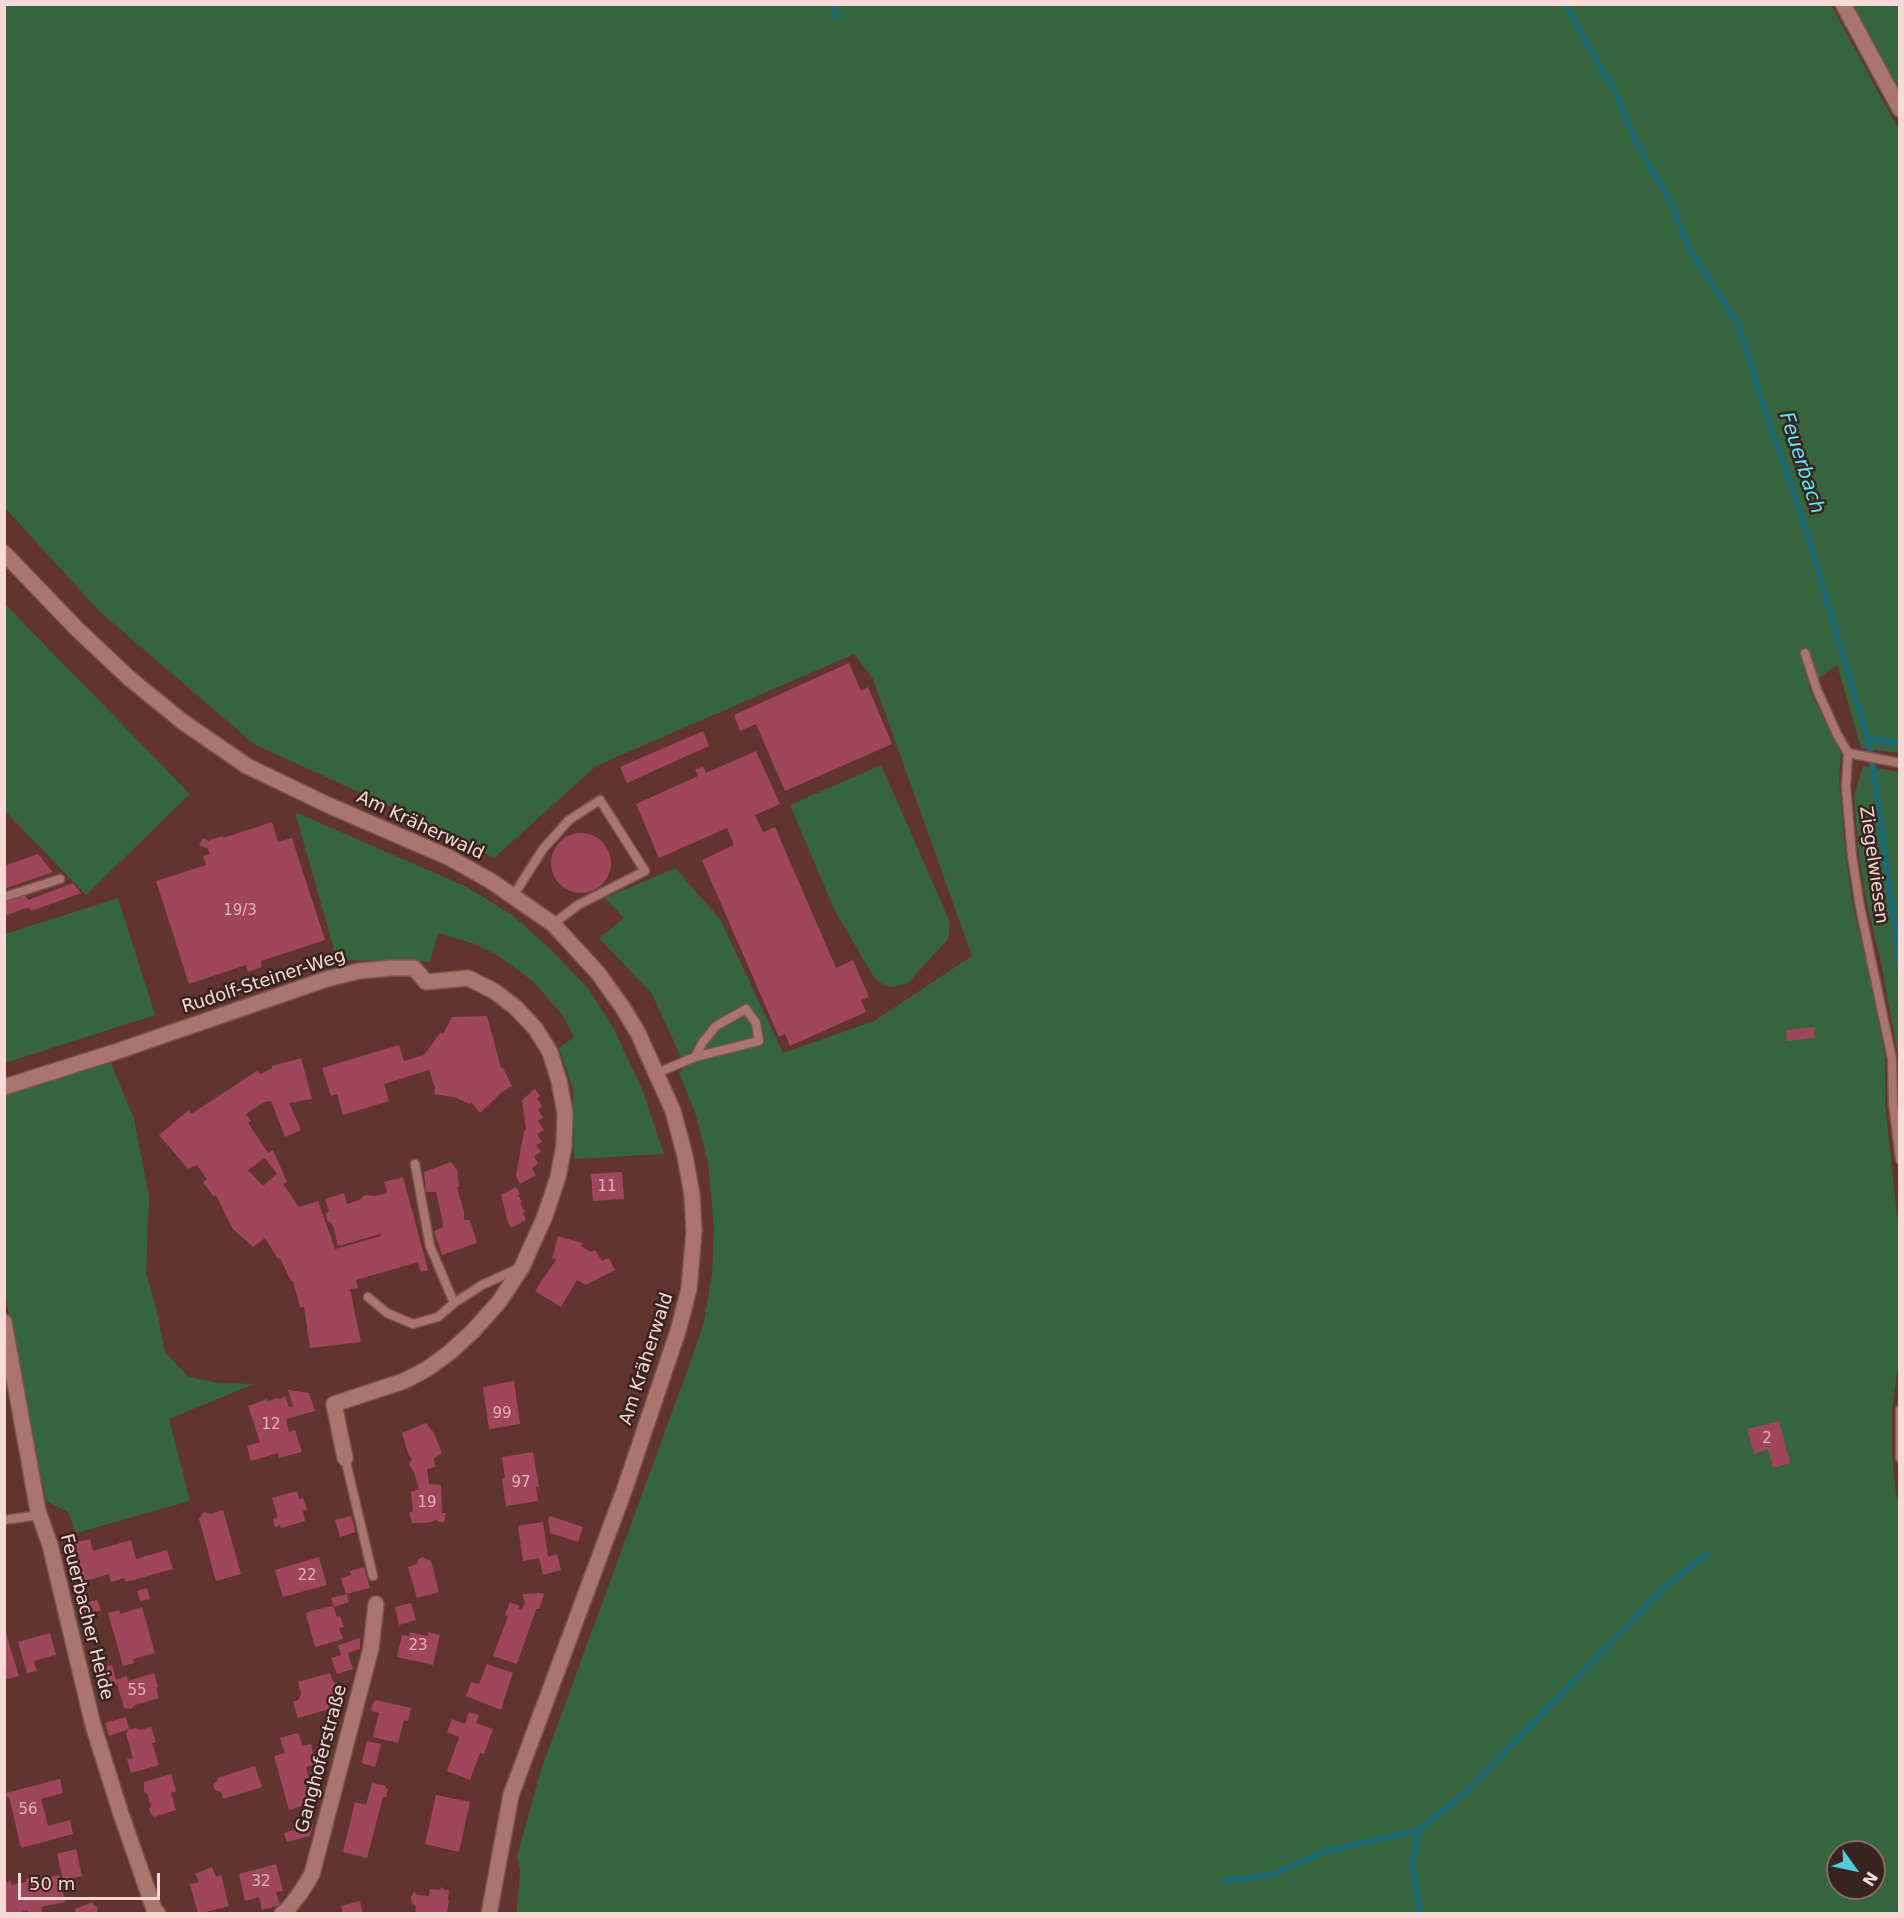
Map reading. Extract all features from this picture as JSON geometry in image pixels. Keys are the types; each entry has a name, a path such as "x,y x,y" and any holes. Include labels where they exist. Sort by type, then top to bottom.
{"street":[{"path":"1843,4 1899,109"},
{"name":"Am Kräherwald","path":"4,553 77,629 129,678 183,722 247,766 328,805 448,856 491,881 553,924 598,973 624,1008 638,1033 673,1111 692,1195 694,1231 689,1289 678,1331 625,1488 511,1795 489,1914"},
{"name":"Rudolf-Steiner-Weg","path":"4,1087 115,1052 327,979 359,971 414,968 426,982 468,978 494,991 515,1007 535,1028 550,1052 559,1081 565,1113 564,1146 558,1177 545,1216 522,1267 499,1302 449,1353 404,1381 334,1404 345,1458"},
{"name":"Feuerbacher Heide","path":"4,1322 8,1355 39,1515 50,1545 93,1725 124,1822 154,1909 158,1914"},
{"name":"Ganghoferstraße","path":"282,1914 301,1892 312,1874 371,1648 376,1604"}],"lane":[{"path":"1805,653 1817,690 1848,753 1899,763"},
{"name":"Ziegelwiesen","path":"1848,753 1846,787 1852,856 1860,907 1892,1059 1893,1103 1899,1160"},
{"path":"513,896 543,849 569,820 600,800 645,871 578,904 553,924"},
{"path":"4,897 60,879"},
{"path":"657,1073 695,1057 759,1041 756,1023 746,1009 716,1026 703,1041 695,1057"},
{"path":"415,1164 430,1246 454,1303"},
{"path":"368,1297 387,1313 413,1324 438,1317 454,1303 482,1285 522,1267"},
{"path":"1899,1410 1899,1458"},
{"name":"Rudolf-Steiner-Weg","path":"345,1458 373,1576"},
{"path":"4,1520 39,1515"}],"green space":[{"path":"5,5 1831,5 1900,132 1899,753 1861,748 1837,665 1808,686 1841,753 1839,780 1846,857 1853,907 1868,968 1885,1056 1885,1103 1899,1234 1900,1351 1892,1409 1892,1455 1896,1495 1900,1503 1899,1913 516,1913 520,1871 517,1856 541,1770 704,1322 712,1274 714,1228 708,1162 695,1112 679,1073 685,1066 652,994 599,938 624,918 605,898 675,868 720,919 783,1053 874,1021 972,956 873,679 854,654 596,766 494,858 437,828 254,744 100,612 5,508"},
{"path":"1853,5 1899,5 1899,89"},
{"path":"4,603 190,794 86,895 5,811"},
{"path":"881,765 950,922 948,939 908,983 893,987 885,986 875,979 834,909 790,805"},
{"path":"1863,766 1899,772 1899,1103 1898,1057 1859,856 1854,797"},
{"path":"295,812 467,887 512,915 546,945 587,987 612,1025 642,1089 664,1154 574,1159 573,1088 559,1048 574,1037 563,1016 534,982 497,955 475,944 438,933 430,962 337,960"},
{"path":"118,898 155,1015 5,1063 5,934"},
{"path":"111,1063 134,1119 149,1197 146,1274 165,1352 189,1377 219,1383 254,1384 169,1419 190,1501 76,1533 68,1512 46,1501 5,1294 4,1091"}],"building":[{"path":"849,663 861,691 868,687 892,744 785,791 756,724 740,731 734,715"},
{"path":"703,731 709,746 627,783 620,767"},
{"path":"756,751 780,804 755,815 763,832 775,827 836,968 853,960 869,997 861,1000 866,1012 790,1046 785,1034 779,1037 702,860 734,845 727,828 659,858 636,804 698,776 695,770 703,766 706,773"},
{"path":"272,822 278,842 292,838 325,940 261,961 262,967 248,972 246,965 189,984 156,881 206,865 203,856 210,854 208,849 199,845 203,838 211,842 210,840"},
{"path":"581,833 602,842 611,863 602,884 581,893 560,884 551,863 560,842"},
{"path":"38,854 53,872 4,889 4,866"},
{"path":"73,883 81,893 31,911 29,907 4,916 4,901 25,894 28,900"},
{"path":"487,1016 501,1068 512,1086 502,1092 480,1113 471,1102 470,1104 454,1097 434,1094 435,1088 429,1070 384,1084 389,1101 343,1115 337,1094 331,1096 322,1068 399,1045 404,1061 424,1055 440,1033 443,1034 452,1017"},
{"path":"1814,1027 1815,1038 1787,1041 1786,1030"},
{"path":"301,1058 312,1099 289,1103 301,1130 285,1137 271,1101 264,1102 246,1114 251,1121 248,1123 268,1153 273,1150 287,1182 283,1184 299,1207 318,1201 335,1249 381,1236 380,1234 338,1246 333,1225 327,1220 326,1214 329,1211 325,1199 344,1193 347,1204 365,1195 375,1196 387,1193 384,1182 403,1177 428,1270 421,1272 418,1262 356,1280 358,1288 350,1289 361,1342 310,1348 304,1307 300,1307 293,1281 280,1258 278,1259 265,1238 253,1247 232,1228 216,1195 214,1197 203,1182 207,1179 197,1165 188,1169 159,1135 189,1110 191,1114 257,1071 261,1074 272,1066","holes":["265,1158 277,1174 263,1186 248,1170"]},
{"path":"535,1089 540,1096 537,1099 542,1106 538,1110 543,1117 538,1121 544,1130 537,1134 542,1142 536,1145 541,1152 534,1156 538,1164 532,1168 536,1175 520,1184 516,1176 526,1129 522,1100"},
{"path":"451,1162 457,1170 459,1187 457,1187 464,1220 470,1220 477,1243 442,1255 434,1231 443,1227 442,1218 436,1192 426,1192 424,1172"},
{"path":"622,1172 624,1199 593,1201 591,1174"},
{"path":"516,1187 526,1220 511,1228 501,1195"},
{"path":"558,1236 582,1243 581,1246 591,1252 595,1250 602,1261 609,1258 615,1270 586,1285 577,1280 561,1307 535,1291 554,1264 556,1259 552,1258"},
{"path":"514,1381 520,1424 489,1429 483,1387"},
{"path":"288,1390 309,1393 315,1411 286,1419 289,1432 295,1430 302,1452 279,1458 278,1453 251,1461 247,1446 260,1442 248,1406 267,1399 268,1401 280,1399 285,1396 289,1407 293,1406"},
{"path":"1779,1421 1790,1463 1773,1468 1768,1449 1754,1454 1747,1429"},
{"path":"426,1423 434,1433 442,1453 434,1458 435,1467 427,1469 429,1484 441,1485 442,1513 446,1513 444,1522 437,1520 412,1523 409,1513 413,1511 411,1492 419,1489 409,1464 412,1459 402,1433"},
{"path":"533,1452 539,1487 536,1487 538,1501 506,1506 502,1457"},
{"path":"297,1491 299,1499 303,1498 307,1510 303,1511 305,1521 281,1528 280,1525 275,1527 273,1519 278,1517 272,1498"},
{"path":"223,1510 241,1574 216,1581 199,1519 204,1512 211,1514"},
{"path":"351,1516 356,1532 340,1537 335,1520"},
{"path":"550,1516 583,1527 578,1542 550,1533 548,1519"},
{"path":"543,1522 548,1557 557,1554 561,1570 543,1575 539,1558 523,1561 518,1526"},
{"path":"90,1539 93,1551 131,1540 136,1559 167,1550 173,1569 126,1582 124,1578 111,1582 109,1574 81,1582 77,1564 73,1565 68,1544"},
{"path":"319,1557 327,1585 283,1597 275,1570"},
{"path":"422,1557 431,1561 439,1592 417,1598 408,1567 417,1564"},
{"path":"364,1567 370,1588 346,1594 341,1578 351,1575 350,1571"},
{"path":"147,1588 150,1599 140,1601 137,1591"},
{"path":"542,1593 544,1595 539,1609 536,1609 517,1664 493,1656 508,1616 505,1615 510,1602 520,1606 518,1609 522,1610 525,1602 522,1594"},
{"path":"347,1594 349,1602 334,1607 331,1598"},
{"path":"97,1600 101,1610 83,1616 80,1604"},
{"path":"411,1603 416,1620 399,1625 395,1607"},
{"path":"333,1606 344,1627 339,1628 343,1639 315,1647 306,1614"},
{"path":"142,1607 155,1653 133,1659 134,1663 123,1666 108,1613 119,1610 120,1614"},
{"path":"4,1627 19,1676 4,1680"},
{"path":"410,1632 428,1636 428,1632 440,1635 433,1665 397,1657 402,1635 409,1636"},
{"path":"50,1633 56,1655 34,1661 37,1671 27,1673 18,1642"},
{"path":"360,1638 360,1649 341,1655 338,1645"},
{"path":"348,1653 353,1669 337,1674 331,1658"},
{"path":"487,1664 513,1673 501,1710 466,1696 471,1682 479,1684"},
{"path":"112,1665 116,1680 127,1676 128,1681 154,1673 159,1698 135,1705 131,1709 124,1708 117,1684 98,1689 94,1670"},
{"path":"330,1673 340,1706 298,1718 293,1702 298,1700 301,1694 298,1682"},
{"path":"375,1700 411,1708 408,1721 404,1720 398,1743 373,1737 379,1713 372,1711 371,1708"},
{"path":"469,1712 479,1715 476,1723 493,1729 484,1754 480,1753 470,1780 447,1771 459,1737 447,1732 452,1719 465,1724"},
{"path":"126,1717 129,1729 109,1736 105,1723"},
{"path":"151,1727 156,1742 152,1743 159,1765 131,1773 127,1759 133,1758 126,1734 128,1730 135,1728 140,1730"},
{"path":"297,1733 302,1746 311,1744 316,1764 306,1767 315,1803 308,1808 303,1806 289,1810 274,1756 285,1753 280,1738"},
{"path":"367,1741 381,1744 375,1767 362,1763"},
{"path":"255,1766 262,1787 223,1799 221,1792 215,1790 213,1785 218,1780 217,1778"},
{"path":"171,1774 176,1791 171,1793 176,1810 154,1817 149,1809 151,1806 147,1793 144,1792 144,1782"},
{"path":"60,1779 63,1793 41,1799 48,1826 70,1820 73,1834 21,1848 9,1797 6,1793"},
{"path":"372,1783 386,1786 385,1788 388,1789 386,1797 383,1797 367,1858 343,1852 355,1802 366,1805"},
{"path":"436,1795 470,1802 459,1852 425,1844"},
{"path":"313,1824 310,1836 287,1842 284,1833"},
{"path":"76,1849 82,1876 63,1880 57,1854"},
{"path":"276,1864 283,1891 276,1892 280,1905 262,1910 259,1897 245,1901 239,1874"},
{"path":"212,1867 216,1877 221,1875 229,1906 198,1914 190,1884 199,1882 195,1874"},
{"path":"59,1875 65,1902 41,1907 43,1914 28,1914 27,1910 16,1914 4,1914 4,1883 11,1881 11,1885 26,1882 29,1878 30,1881"},
{"path":"442,1887 444,1890 449,1890 447,1914 415,1914 416,1906 412,1903 411,1897 414,1891 417,1895 429,1896 430,1889 439,1890"},
{"path":"360,1901 363,1914 343,1914 341,1906"},
{"path":"93,1902 94,1906 97,1906 98,1914 76,1914 75,1909"}],"waterway":[{"path":"835,4 836,17"},
{"name":"Feuerbach","path":"1565,4 1618,98 1637,144 1670,201 1689,248 1739,325 1765,411 1801,514 1868,739 1900,969"},
{"path":"1868,739 1900,743"},
{"path":"1420,1914 1412,1861 1419,1830 1466,1792 1662,1590 1707,1553"},
{"path":"1224,1881 1272,1875 1323,1852 1419,1830"}]}
